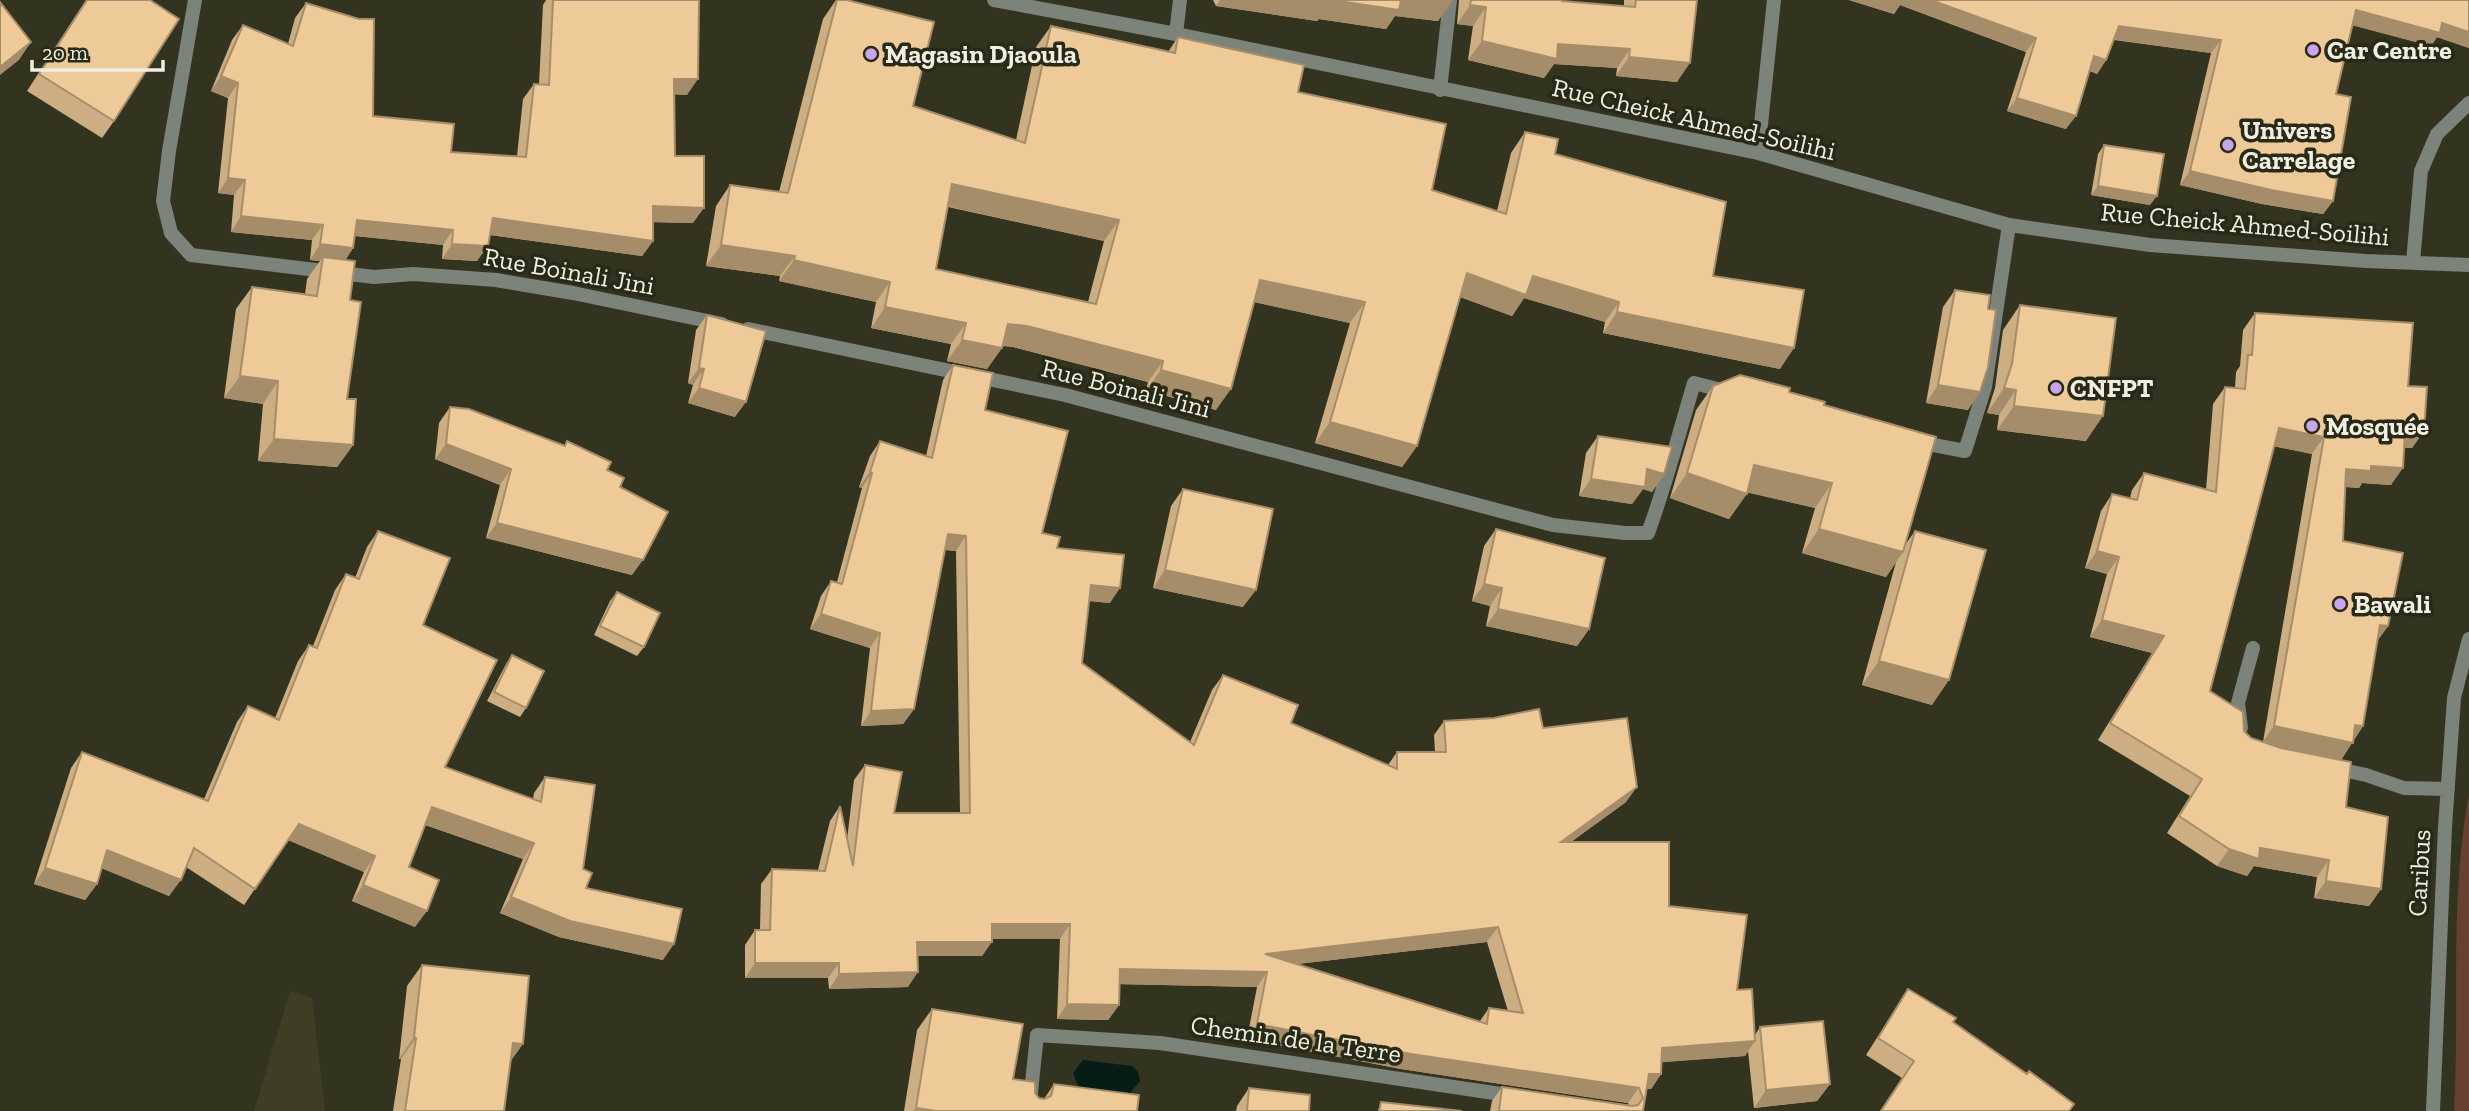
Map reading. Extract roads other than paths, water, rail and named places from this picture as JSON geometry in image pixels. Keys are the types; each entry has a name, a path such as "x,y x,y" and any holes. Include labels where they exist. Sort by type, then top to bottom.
{"street":[{"name":"Rue Boinali Jini","path":"195,0 163,201 171,233 191,255 373,277 413,274 496,280 573,293 1065,396 1553,525 1625,533 1648,533 1664,489 1668,467 1694,383 1744,396"},
{"name":"Rue Cheick Ahmed-Soilihi","path":"994,0 1176,34 1758,153 2009,225 2150,245 2469,265"},
{"path":"1176,34 1180,0"},
{"path":"1440,90 1450,0"},
{"path":"1758,153 1773,0"},
{"path":"2413,262 2421,171 2437,134 2469,103"},
{"path":"1906,438 1928,445 1965,451 1985,387 2009,225"},
{"name":"Caribus","path":"2433,1111 2454,698 2469,639"},
{"path":"2242,746 2238,703 2253,648"},
{"path":"2325,767 2366,775 2403,788 2448,789"},
{"name":"Chemin de la Terre","path":"1029,1111 1037,1035 1160,1043 1532,1098"}],"water":[{"path":"1083,1060 1132,1066 1138,1072 1140,1081 1130,1093 1079,1088 1073,1073"}],"place":[{"name":"Car Centre","path":"2313,50"},
{"name":"Magasin Djaoula","path":"871,54"},
{"name":"Univers Carrelage","path":"2228,145"},
{"name":"CNFPT","path":"2056,388"},
{"name":"Mosquée","path":"2312,426"},
{"name":"Bawali","path":"2340,604"}]}
